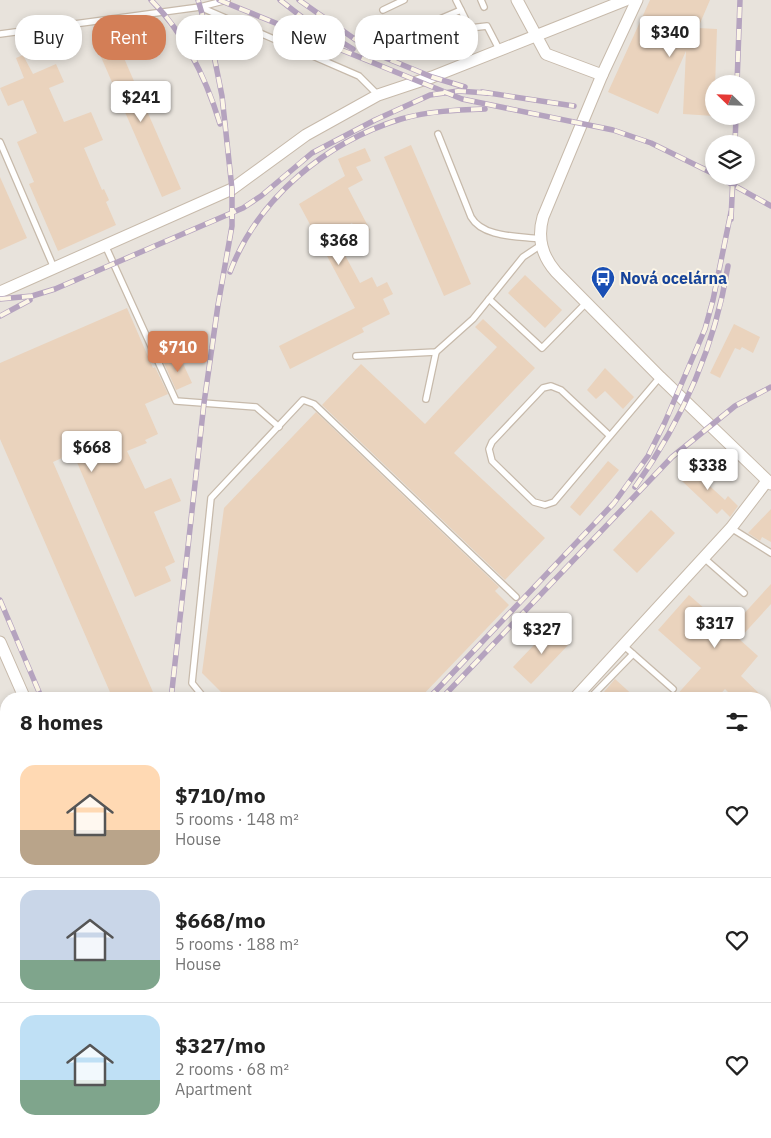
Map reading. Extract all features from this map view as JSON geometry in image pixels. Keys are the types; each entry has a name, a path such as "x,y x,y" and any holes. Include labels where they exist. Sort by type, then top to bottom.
{"street":[{"path":"517,0 546,54 602,75"},
{"path":"0,292 232,190 306,135 378,95 500,50 626,0"},
{"path":"580,692 704,558 769,483 660,377 547,261 541,242 543,216 602,75 637,0"},
{"path":"0,642 21,692"}],"lane":[{"path":"0,34 200,7 227,0"},
{"path":"383,10 404,0"},
{"path":"456,0 470,28 487,26 500,50"},
{"path":"481,0 484,7"},
{"path":"200,7 360,76 378,95"},
{"path":"449,15 461,10"},
{"path":"438,134 471,217 478,227 487,231 541,242"},
{"path":"0,142 54,268"},
{"path":"426,399 436,352 473,319 523,257 541,242"},
{"path":"105,245 176,401 256,407 279,427"},
{"path":"489,298 542,348 586,302"},
{"path":"356,356 436,352"},
{"path":"610,436 561,390 551,386 543,388 492,442 489,450 492,462 534,502 545,505 554,502 610,436 660,377"},
{"path":"199,692 192,683 211,498 303,400 314,404 516,597"},
{"path":"731,528 771,553"},
{"path":"704,558 744,593"},
{"path":"624,645 673,689"},
{"path":"596,692 633,654"}],"shaded area":[{"path":"0,0 771,0 771,692 0,692"}],"building":[{"path":"650,0 710,0 698,28 717,29 715,75 705,75 705,115 683,114 686,51 658,114 608,92"},
{"path":"17,60 26,60 33,74 56,64 64,82 49,88 64,122 91,112 103,140 84,148 102,190 104,189 109,200 106,202 116,225 58,251 29,184 34,182 17,142 37,133 23,100 8,106 0,88 24,78"},
{"path":"102,60 125,60 181,189 162,197"},
{"path":"411,145 471,284 444,296 384,157"},
{"path":"365,148 371,161 356,167 363,180 348,188 370,230 359,237 352,223 333,233 360,283 372,277 377,287 387,282 393,294 383,299 390,314 362,328 364,332 290,369 279,346 355,308 299,204 345,176 338,159"},
{"path":"0,177 27,238 0,250"},
{"path":"525,275 562,310 545,328 508,293"},
{"path":"127,308 153,368 155,367 168,394 145,404 158,434 145,440 147,443 127,451 145,489 171,478 181,501 154,512 175,562 165,567 171,581 135,597 73,453 53,462 153,692 110,692 0,439 0,363"},
{"path":"483,319 535,368 454,453 545,538 505,580 322,405 361,364 425,424 497,347 475,327"},
{"path":"734,324 760,337 753,353 742,347 740,350 735,348 720,378 710,373"},
{"path":"180,357 192,383 176,390 164,363"},
{"path":"605,368 634,397 623,409 605,391 596,399 587,390"},
{"path":"316,412 499,587 495,591 509,605 426,692 221,692 202,673 224,508"},
{"path":"608,461 619,470 580,516 570,507"},
{"path":"701,461 712,471 703,480 725,500 728,496 738,506 730,517 722,509 717,514 682,481"},
{"path":"771,509 771,542 762,537 760,541 748,533"},
{"path":"651,510 675,533 637,573 613,550"},
{"path":"771,584 771,604 739,639 758,656 741,676 758,692 728,692 725,689 722,692 679,692 701,668 658,630 689,595 729,630"},
{"path":"552,626 570,643 531,684 513,667"},
{"path":"615,679 629,692 604,692"}],"railway":[{"path":"151,0 174,27 193,57 208,90 220,124"},
{"path":"172,692 204,403 232,226 232,189 222,96 213,51 198,0"},
{"path":"219,0 462,99 613,130 651,143 705,170"},
{"path":"280,0 307,21 353,49"},
{"path":"299,0 376,54 432,77 465,87"},
{"path":"737,75 740,0"},
{"path":"0,299 32,296 55,289 243,208 261,196 312,153 375,120 430,95 458,91 487,93"},
{"path":"482,92 574,106"},
{"path":"230,272 242,245 258,220 298,176 321,158 373,129 401,119 454,110 485,109"},
{"path":"735,135 736,125"},
{"path":"733,185 771,206"},
{"path":"731,219 733,185"},
{"path":"435,692 614,503 648,456 665,422 705,329 713,300 731,212"},
{"path":"635,487 668,436 694,382 715,325 728,266"},
{"path":"0,316 30,300"},
{"path":"448,692 672,457 735,406 771,387"},
{"path":"0,600 39,692"}],"place":[{"name":"Nová ocelárna","path":"603,299"}]}
